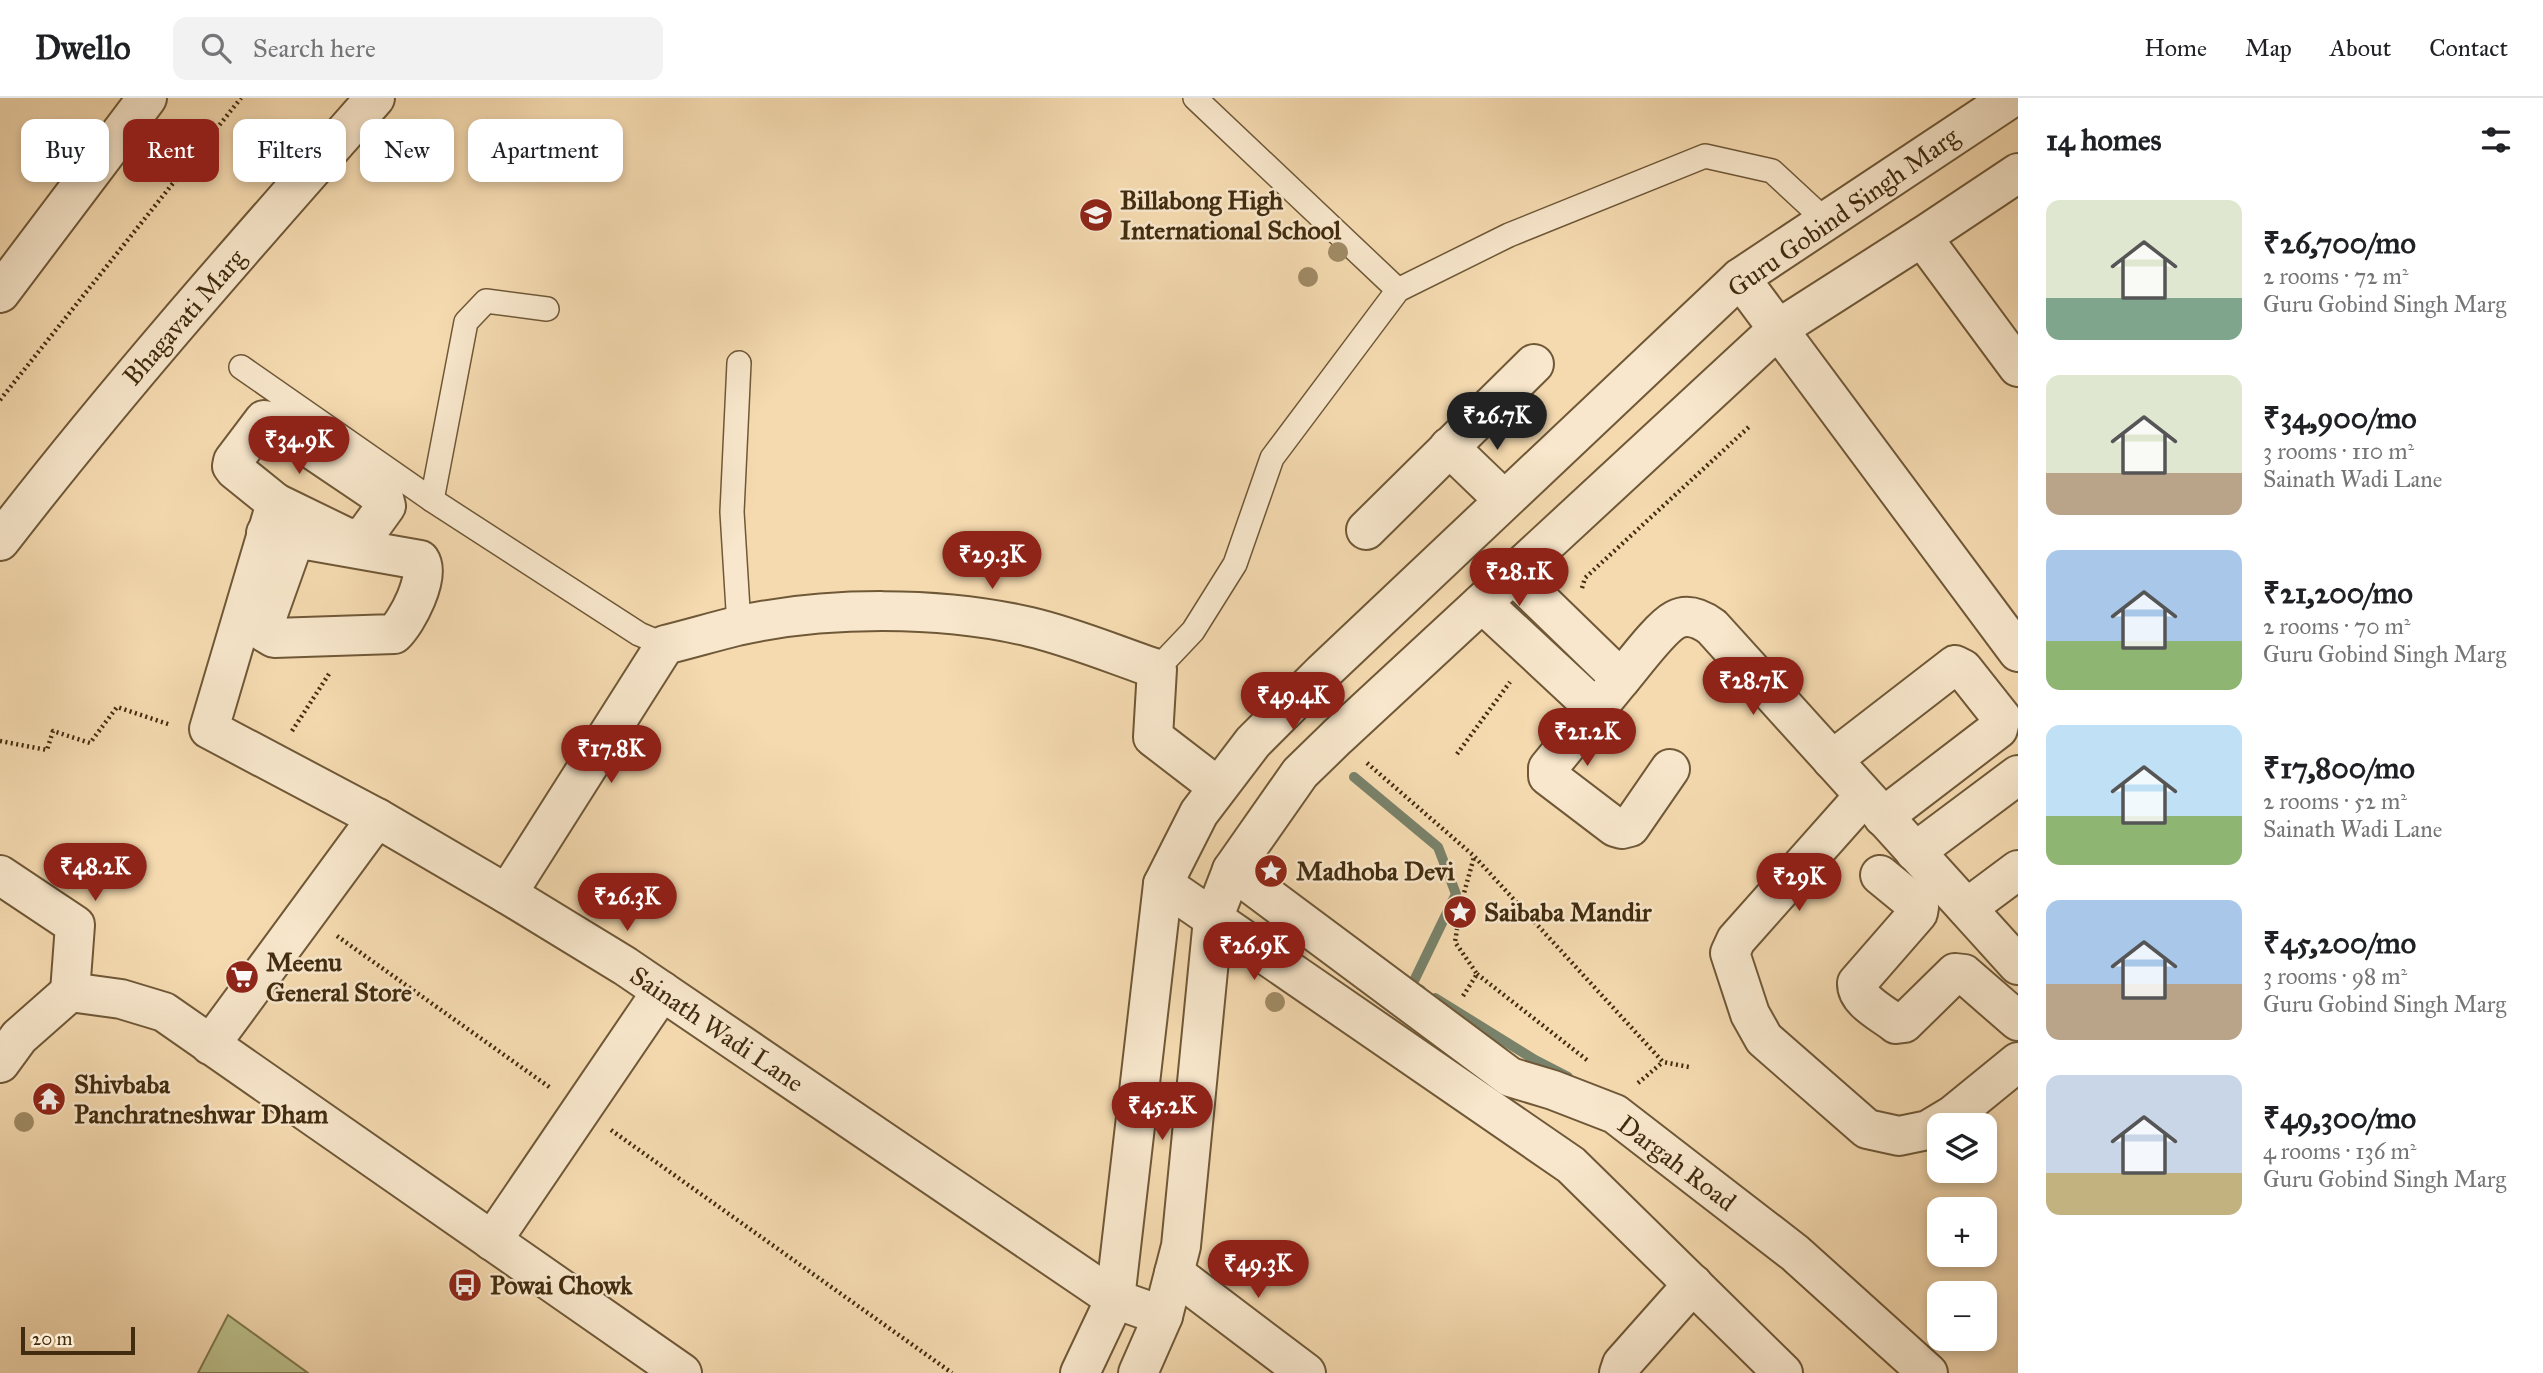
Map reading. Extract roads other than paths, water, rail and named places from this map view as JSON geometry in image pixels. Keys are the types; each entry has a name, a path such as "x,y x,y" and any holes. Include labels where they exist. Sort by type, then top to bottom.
{"street":[{"path":"0,293 147,98"},
{"name":"Bhagavati Marg","path":"0,541 144,362 375,98"},
{"name":"Guru Gobind Singh Marg","path":"1080,1373 1115,1299 1163,884 1199,813 1253,741 1740,278 2011,98"},
{"path":"1138,1373 1163,1316 1181,1246 1213,919 1231,870 1300,773 1778,329 2018,173"},
{"path":"1922,237 2018,367"},
{"path":"1740,278 2018,652"},
{"path":"1366,530 1534,364"},
{"path":"1449,447 1504,500"},
{"name":"Sainath Wadi Lane","path":"279,525 208,729 377,818 507,894 662,991 1115,1299 1163,1316"},
{"path":"1513,574 1620,679"},
{"path":"1482,603 1597,709"},
{"path":"507,894 665,645 739,626 816,614 876,611 963,617 1030,627 1157,669 1153,737 1218,787"},
{"path":"1670,769 1630,827 1622,829 1615,827 1548,776 1548,768 1620,679 1675,620 1689,616 1712,626 1967,908 2011,944"},
{"path":"1530,647 1558,617"},
{"path":"1832,760 1955,666 1963,669 2001,717 1998,729 1873,806 1736,940 1730,953 1750,1014 1764,1039 1867,1129 1899,1136 1928,1130 1953,1115 2018,1062"},
{"path":"1253,741 1300,773"},
{"path":"1915,852 2018,775"},
{"path":"210,1045 377,818"},
{"name":"Dargah Road","path":"1231,870 1510,1077 1615,1114 1795,1253 1928,1373"},
{"path":"1967,908 2018,870"},
{"path":"0,875 75,925 70,992 19,1037 0,1063"},
{"path":"1880,875 1919,906 1918,913 1857,984 1856,990 1861,997 1896,1024 1904,1023 1955,972 1964,974 2018,1021"},
{"path":"1163,884 1512,1139 1572,1165 1783,1373"},
{"path":"492,1241 662,991"},
{"path":"70,992 121,999 164,1012 682,1373"},
{"path":"1174,1273 1306,1373"},
{"path":"1619,1373 1622,1363 1693,1284"}],"lane":[{"path":"1195,98 1398,290"},
{"path":"1157,669 1193,631 1235,564 1272,458 1398,290 1509,234 1704,156 1772,171 1826,221"},
{"path":"432,500 466,322 486,301 547,309"},
{"path":"739,363 732,512 739,626"},
{"path":"241,367 432,500 639,634 665,645"}],"waterway":[{"path":"1354,777 1438,847 1456,894 1412,985 1421,990"},
{"path":"1435,998 1535,1060 1568,1077"}],"place":[{"name":"Billabong High International School","path":"1096,215"},
{"name":"Madhoba Devi","path":"1271,871"},
{"name":"Saibaba Mandir","path":"1460,912"},
{"name":"Meenu General Store","path":"242,977"},
{"name":"Shivbaba Panchratneshwar Dham","path":"49,1099"},
{"name":"Powai Chowk","path":"465,1285"}]}
